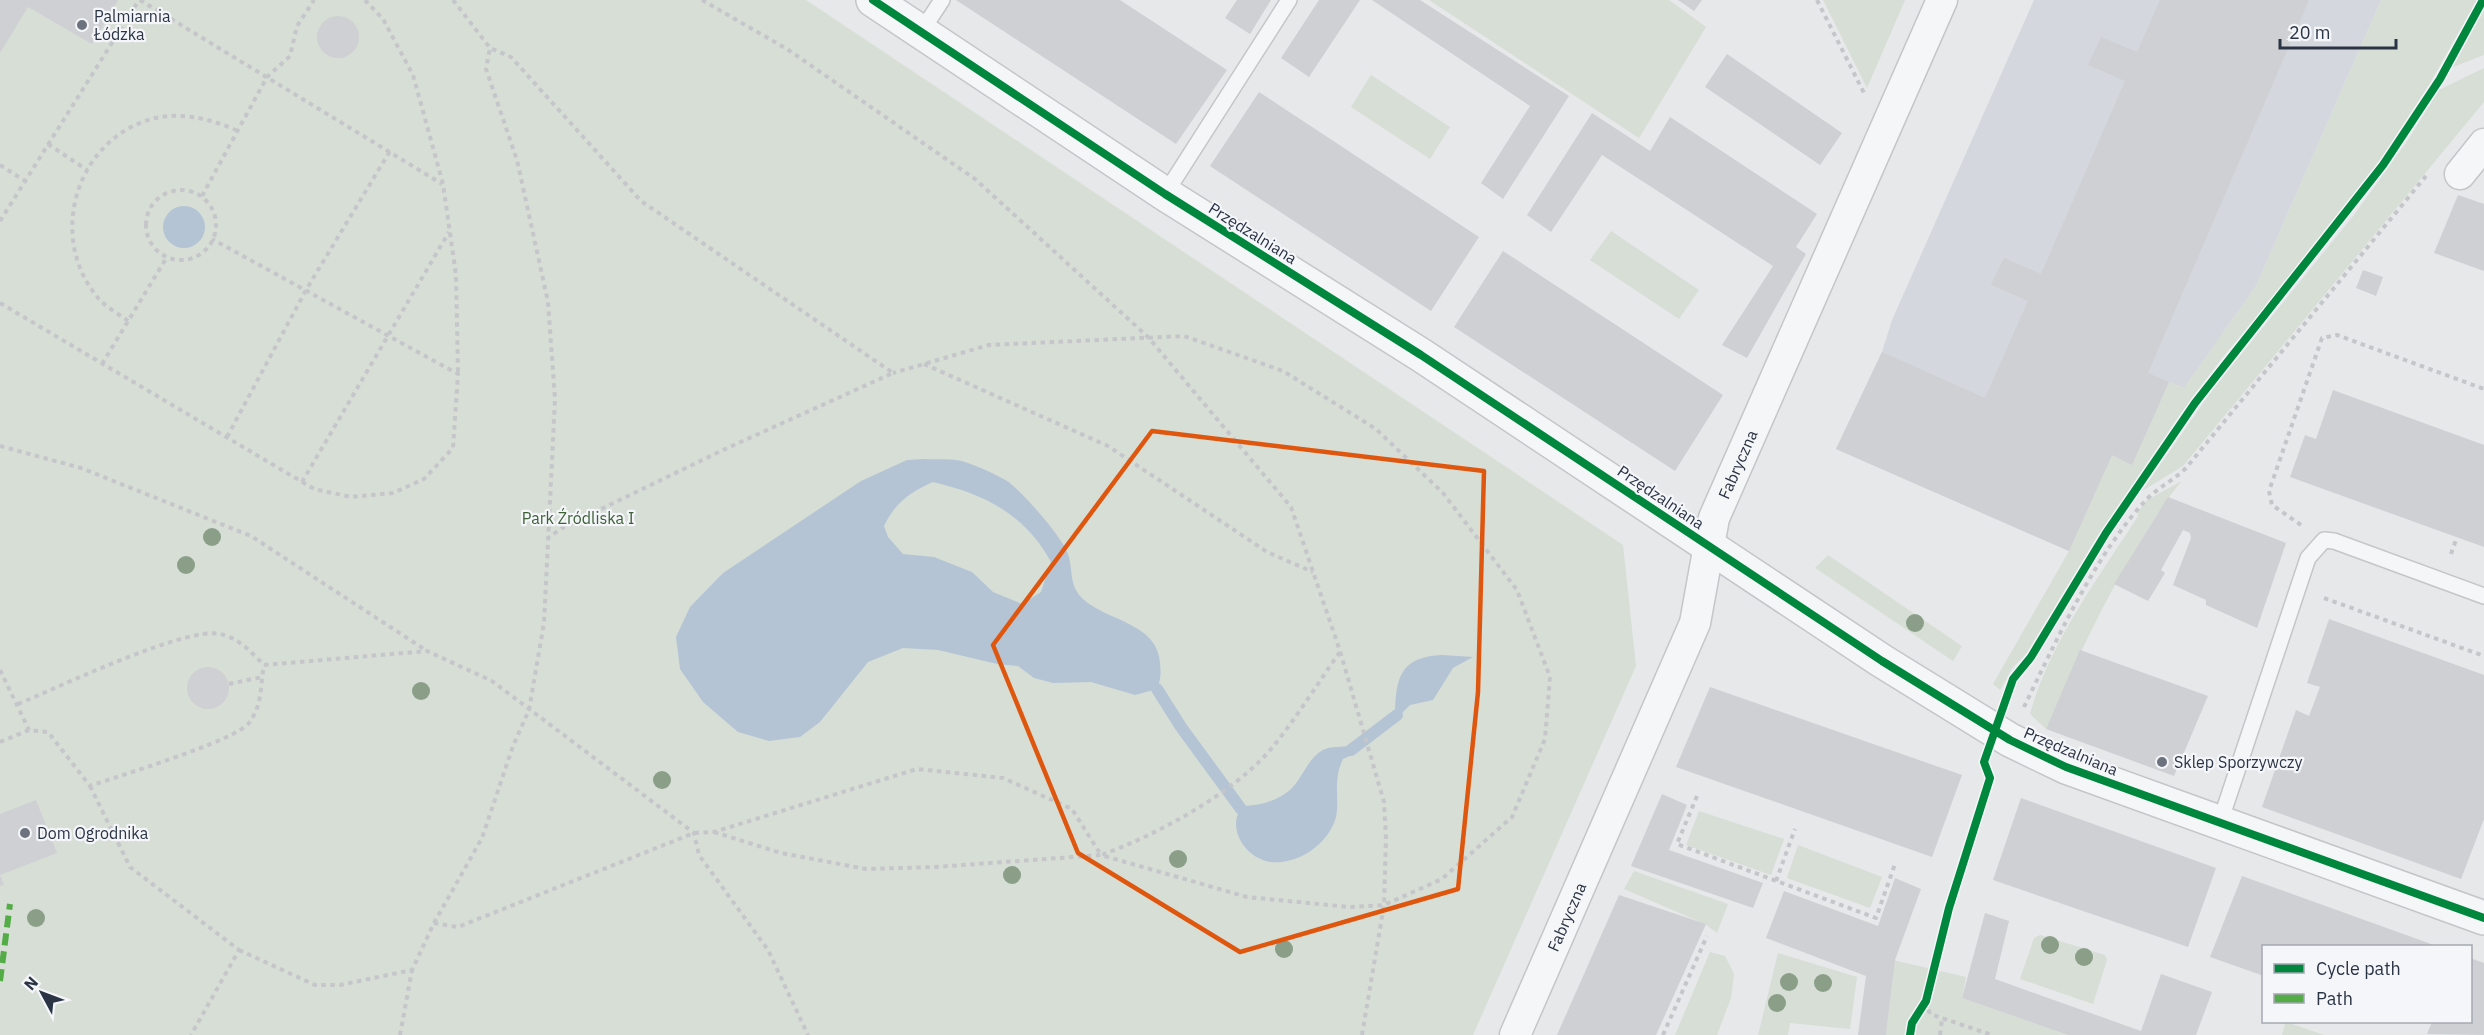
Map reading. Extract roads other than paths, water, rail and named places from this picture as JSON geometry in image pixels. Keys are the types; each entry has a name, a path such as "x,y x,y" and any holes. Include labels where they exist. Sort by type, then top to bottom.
{"street":[{"name":"Przędzalniana","path":"873,0 1165,194 1421,355 1882,661 2010,740 2066,767 2484,918"},
{"name":"Fabryczna","path":"1515,1035 1695,623 1714,518 1942,0"},
{"path":"2460,174 2484,144"}],"lane":[{"path":"921,32 942,0"},
{"path":"1165,194 1289,0"},
{"path":"2220,822 2308,558 2324,540 2334,541 2484,596"}],"water":[{"path":"184,206 192,207 199,212 204,219 204,235 199,242 192,247 184,248 176,247 169,242 164,235 163,227 164,219 169,212 176,207"},
{"path":"907,460 960,461 992,473 1007,481 1022,494 1065,547 1075,587 1081,597 1103,612 1140,630 1157,649 1160,676 1157,689 1135,695 1091,682 1053,683 1034,678 1018,666 997,664 938,650 903,648 868,662 820,722 800,737 769,741 738,732 703,702 680,669 676,637 690,607 723,573 861,481","holes":["933,482 952,487 1001,508 1029,531 1041,545 1051,562 1041,592 1022,604 993,592 972,572 934,557 903,554 888,537 884,526 904,499"]},
{"path":"1442,655 1473,657 1453,668 1433,700 1410,705 1398,717 1395,713 1397,689 1404,671 1409,664 1418,660"},
{"path":"1351,746 1352,755 1343,759 1339,768 1334,823 1323,840 1308,853 1290,861 1270,862 1253,855 1240,840 1237,832 1238,814 1243,806 1265,803 1286,793 1297,782 1311,760 1323,750"}],"waterway":[{"path":"1157,689 1181,727 1241,809"},
{"path":"1351,750 1397,715"}],"place":[{"name":"Palmiarnia Łódzka","path":"82,25"},
{"name":"Sklep Sporzywczy","path":"2162,762"},
{"name":"Dom Ogrodnika","path":"25,833"}],"park label":[{"name":"Park Źródliska I","path":"578,518"}]}
